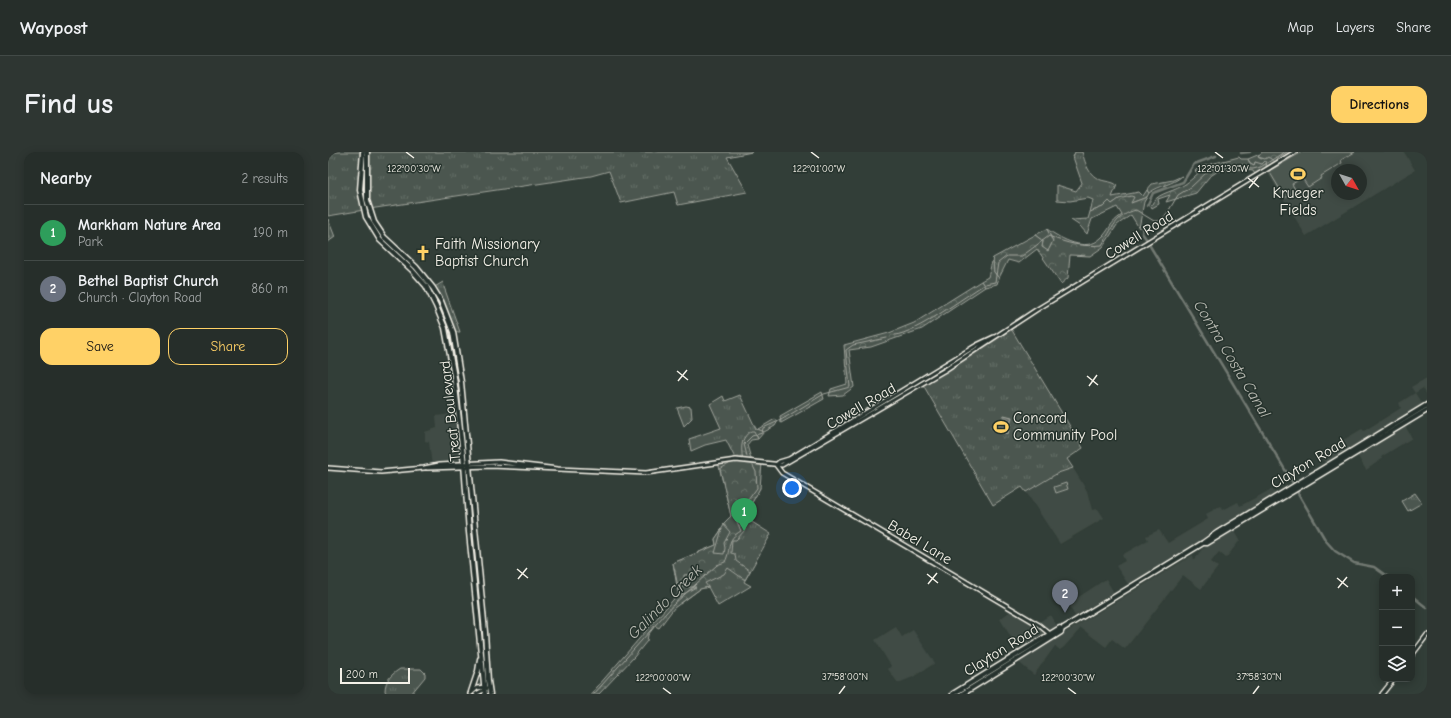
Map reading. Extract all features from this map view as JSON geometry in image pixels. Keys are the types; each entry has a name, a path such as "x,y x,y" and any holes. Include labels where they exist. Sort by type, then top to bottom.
{"main road":[{"name":"Treat Boulevard","path":"363,152 360,190 366,217 377,236 426,286 443,322 454,377 467,466 469,532 485,690"},
{"name":"Treat Boulevard","path":"367,152 367,200 374,222 385,238 413,264 433,288 441,301 452,332 461,382 467,466 490,694"},
{"path":"385,238 388,245 395,252 396,256 401,256 413,264"},
{"name":"Clayton Road","path":"952,694 1061,632 1062,629 1427,405"},
{"name":"Clayton Road","path":"1203,543 1207,543 1427,410"},
{"name":"Clayton Road","path":"962,694 1052,636"},
{"path":"471,693 478,671 480,642"}],"street":[{"name":"Cowell Road","path":"776,465 779,462 789,460 984,341 994,337 1295,152"},
{"path":"328,468 381,472 424,468 491,466 646,474 727,461 749,461 776,465"},
{"name":"Babel Lane","path":"776,465 782,473 1039,626 1052,636"},
{"path":"1415,651 1427,636"},
{"path":"1382,694 1392,682"},
{"path":"476,694 489,687"},
{"path":"471,693 485,690"}],"shaded area":[{"path":"1295,152 1404,152 1415,170 1367,199 1367,164 1331,164 1331,200 1365,200 1306,236 1266,170"},
{"path":"1427,378 1427,395 1423,388 1415,393 1411,387"},
{"path":"1415,393 1424,407 1327,466 1319,454 1362,429 1364,431 1401,408 1399,403"},
{"path":"458,413 464,464 432,466 429,442 425,441 425,432 437,428 436,416"},
{"path":"1404,424 1412,438 1381,457 1382,459 1366,470 1356,453"},
{"path":"1073,468 1087,491 1092,510 1098,509 1104,518 1060,544 1026,492 1058,473"},
{"path":"1272,489 1277,496 1131,583 1128,584 1116,566 1125,561 1122,555 1148,540 1146,536 1159,530 1168,543 1208,519 1206,514 1221,506 1223,510 1238,502 1240,506"},
{"path":"1234,530 1240,540 1226,558 1219,552 1211,562 1218,567 1201,589 1183,575 1125,649 1112,639 1106,647 1081,628 1060,650 1055,646 1034,675 1016,660 1053,637 1061,635 1193,555 1194,560 1202,549"},
{"path":"1106,579 1114,593 1075,616 1068,604"},
{"path":"1012,610 1036,624 1050,615 1059,629 1020,652 1000,619"},
{"path":"896,627 902,637 913,630 935,663 913,677 898,683 888,669 891,666 875,640"}],"green space":[{"path":"328,152 363,152 360,190 364,210 328,216"},
{"path":"367,152 752,152 727,157 747,192 678,205 674,192 621,203 609,171 591,176 369,209"},
{"path":"1075,152 1082,152 1089,170 1095,177 1117,185 1112,197 1139,192 1143,196 1147,190 1149,193 1147,197 1131,203 1119,199 1112,204 1109,201 1103,207 1090,212 1093,200 1088,198 1070,201 1057,200 1057,185 1076,191 1082,183 1073,157"},
{"path":"1262,152 1287,152 1277,158 1277,163 1268,157 1265,159 1258,157"},
{"path":"1287,152 1294,153 1277,163 1277,158"},
{"name":"Krueger Fields","path":"1302,152 1355,152 1341,160 1342,163 1340,164 1331,164 1331,170 1308,187 1302,178 1292,184 1296,191 1285,198 1269,171"},
{"path":"1260,154 1258,157 1261,159 1268,156 1277,163 1268,168 1255,162 1254,166 1250,164 1248,159"},
{"path":"1239,157 1241,159 1248,159 1250,164 1254,166 1255,162 1262,164 1265,161 1268,168 1256,176 1253,171 1236,169 1218,171 1209,177 1196,193 1166,202 1170,195 1158,199 1159,204 1152,208 1151,206 1156,198 1188,182 1198,173 1195,171 1199,167"},
{"path":"1182,176 1149,193 1147,190 1152,184 1173,180"},
{"path":"1131,196 1134,197 1131,203 1147,197 1144,202 1139,228 1131,215 1117,225 1103,247 1090,256 1070,255 1068,278 1061,284 1037,249 1019,263 1008,260 999,278 994,272 993,258 1035,235 1043,241 1042,247 1048,251 1053,241 1047,229 1059,237 1074,243 1088,244 1095,242 1104,235 1114,221 1122,215 1117,207 1092,219 1087,234 1080,226 1071,220 1088,219 1090,212 1103,207 1109,201 1112,204 1119,199"},
{"path":"328,219 335,237 328,242"},
{"path":"1047,229 1053,241 1048,252 1042,247 1043,241 1035,235"},
{"path":"993,258 994,272 999,278 997,284 985,287 981,281 988,277"},
{"path":"981,281 985,287 922,329 871,347 849,350 854,387 843,395 829,396 831,389 847,384 844,345 889,333 914,323"},
{"path":"443,282 460,332 453,332 433,288"},
{"path":"1010,327 1083,448 1067,459 1073,468 1058,473 1026,492 1022,487 993,505 922,383"},
{"path":"822,392 824,399 781,423 780,416"},
{"path":"740,395 756,429 764,432 758,439 757,436 742,442 760,488 744,517 771,534 744,582 751,586 718,606 708,587 700,589 680,604 673,563 716,545 715,539 726,521 731,516 718,462 736,460 726,440 705,445 691,451 689,439 721,428 710,404 723,396 725,401"},
{"path":"686,406 691,407 692,418 684,426 677,408"},
{"path":"775,419 778,421 775,426 764,432 758,429"},
{"path":"751,431 754,431 758,439 751,440 747,445 752,462 762,463 760,488 748,510 742,511 745,530 736,540 732,540 731,553 735,554 736,561 750,571 745,580 728,568 724,574 705,583 708,587 700,589 674,608 659,628 655,626 648,635 647,641 634,657 599,694 591,694 679,593 680,596 696,587 688,587 689,581 693,574 684,575 684,578 687,581 679,591 673,563 716,545 715,539 722,529 715,553 724,554 724,543 730,532 723,524 731,516 720,469 736,460 743,461 743,440"},
{"path":"1066,483 1068,489 1056,493 1054,487"},
{"path":"1415,493 1422,503 1408,511 1402,501"},
{"path":"400,669 421,669 425,673 425,677 411,694 387,694 385,691 386,684 392,675"}],"water":[{"name":"Concord Community Pool","path":"1004,415 1012,417 1008,434 993,430 995,422 1002,424"}],"waterway":[{"name":"Contra Costa Canal","path":"1241,153 1250,152"},
{"name":"Galindo Creek","path":"895,335 915,328 940,314 985,284 995,282 998,263 1007,256 1022,256 1049,236 1075,244 1088,246 1102,245 1115,223 1129,212 1136,210 1154,221 1159,221 1166,215 1178,195 1191,187 1207,172 1217,167 1253,169 1261,167 1284,152"},
{"name":"Contra Costa Canal","path":"1147,206 1153,193 1183,182 1194,164 1216,156"},
{"name":"Contra Costa Canal","path":"1143,228 1142,233 1147,240"},
{"name":"Contra Costa Canal","path":"1150,246 1293,483"},
{"name":"Galindo Creek","path":"747,456 744,444 752,436 762,433 763,428 781,420 824,394 850,387 846,350 853,345 887,338"},
{"name":"Galindo Creek","path":"594,694 674,604 717,565 725,562 731,541 736,534 741,531 735,517 736,502 748,500 757,488 756,472 753,466"},
{"name":"Contra Costa Canal","path":"1298,493 1326,541 1335,551 1354,563 1374,567 1384,574"},
{"name":"Contra Costa Canal","path":"1415,598 1427,608"}],"place":[{"name":"Krueger Fields","path":"1298,174"},
{"name":"Faith Missionary Baptist Church","path":"423,253"},
{"name":"Concord Community Pool","path":"1001,427"},
{"name":"Markham Nature Area","path":"744,531"},
{"name":"Bethel Baptist Church","path":"1065,613"}]}
